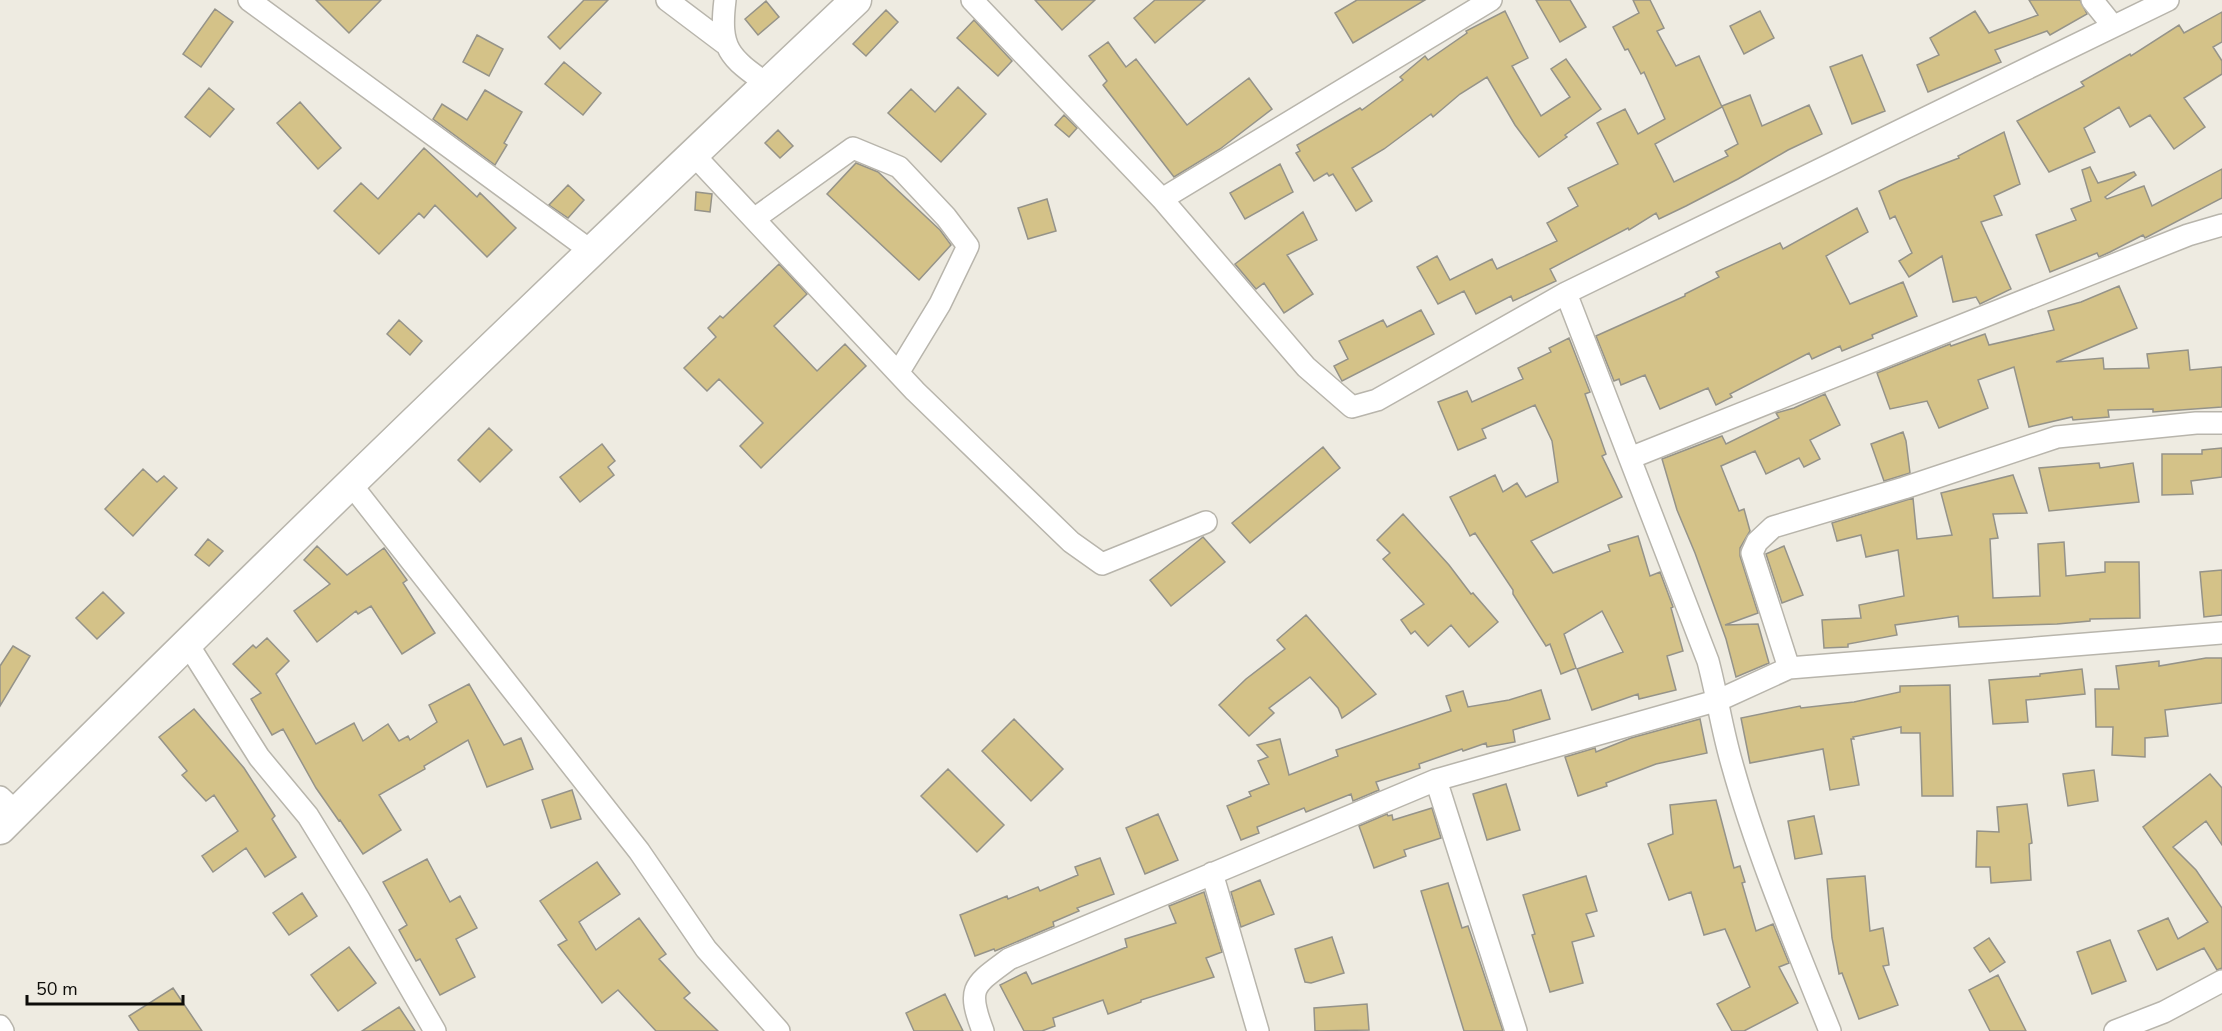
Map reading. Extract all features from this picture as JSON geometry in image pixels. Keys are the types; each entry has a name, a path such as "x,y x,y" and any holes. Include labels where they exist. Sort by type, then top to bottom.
{"street":[{"path":"249,0 591,251"},
{"path":"668,0 724,43 738,63 767,84"},
{"path":"724,43 725,0"},
{"path":"5,813 187,643 591,251 856,0"},
{"path":"972,0 1162,199 1306,367 1352,407 1377,400 1566,292 2168,0"},
{"path":"1162,199 1491,0"},
{"path":"2092,0 2113,26"},
{"path":"754,219 853,148 899,167 946,217 968,246 940,304 898,373"},
{"path":"693,154 898,373 1071,542 1102,564 1206,522"},
{"path":"1629,458 2188,235 2222,225"},
{"path":"1566,292 1708,661 1719,700 1731,763 1779,905 1830,1031"},
{"path":"1790,668 1752,553 1757,542 1773,527 1904,488 2057,437 2196,423 2222,423"},
{"path":"350,483 639,851 706,950 779,1031"},
{"path":"983,1031 973,1002 975,988 985,976 1010,959 1436,780 1719,700 1790,668 2222,633"},
{"path":"187,643 259,757 308,816 435,1031"},
{"path":"1436,780 1516,1031"},
{"path":"1212,873 1258,1031"},
{"path":"2115,1031 2164,1012 2222,981"},
{"path":"0,1026 3,1031"}],"building":[{"path":"316,0 381,0 349,33"},
{"path":"584,0 608,0 560,49 548,37"},
{"path":"1035,0 1095,0 1062,30"},
{"path":"1155,0 1205,0 1155,43 1134,18"},
{"path":"1357,0 1425,0 1353,43 1335,13"},
{"path":"1536,0 1570,0 1586,27 1560,42"},
{"path":"1633,0 1650,0 1664,28 1657,31 1676,66 1699,56 1722,107 1655,144 1674,182 1728,156 1725,151 1738,144 1722,106 1750,95 1762,126 1809,105 1822,134 1686,206 1659,219 1656,213 1629,230 1628,228 1550,269 1556,281 1513,301 1511,296 1476,314 1464,291 1438,304 1417,267 1437,256 1450,280 1492,259 1497,269 1557,241 1547,223 1578,206 1568,188 1618,164 1597,123 1625,109 1638,134 1665,119 1644,72 1641,74 1613,27 1639,13"},
{"path":"2029,0 2080,0 2087,14 2050,35 2047,31 1995,50 2001,62 1928,92 1917,65 1939,55 1930,38 1975,11 1989,33 2038,15"},
{"path":"766,1 779,17 758,35 745,19"},
{"path":"215,9 233,22 201,67 183,54"},
{"path":"886,10 898,22 866,56 853,44"},
{"path":"1505,11 1528,58 1512,66 1541,116 1570,97 1551,69 1566,59 1601,109 1539,157 1515,125 1487,77 1460,94 1433,117 1431,114 1384,149 1352,168 1372,201 1356,211 1333,174 1329,176 1327,173 1314,181 1296,153 1300,151 1297,145 1360,108 1362,110 1403,80 1400,77 1425,56 1428,60 1467,33 1466,31"},
{"path":"1760,11 1774,38 1744,54 1730,26"},
{"path":"2222,12 2222,42 2213,47 2222,61 2222,74 2184,98 2205,127 2174,149 2150,115 2130,127 2119,107 2084,128 2095,152 2049,172 2017,121 2084,86 2081,82 2130,54 2131,56 2179,25 2184,33"},
{"path":"974,20 1012,61 998,76 957,38"},
{"path":"477,35 503,49 489,76 463,62"},
{"path":"1108,42 1126,67 1136,59 1187,125 1249,78 1272,109 1220,149 1174,177 1103,85 1107,81 1089,56"},
{"path":"1862,55 1885,111 1852,124 1830,67"},
{"path":"564,62 601,93 583,115 545,84"},
{"path":"958,87 986,114 941,162 888,113 911,89 935,112"},
{"path":"209,88 234,109 210,137 185,117"},
{"path":"485,90 522,112 504,143 507,145 495,165 433,119 442,104 467,120"},
{"path":"300,102 341,148 318,169 277,123"},
{"path":"1064,115 1077,128 1069,137 1055,125"},
{"path":"778,130 793,146 780,158 765,143"},
{"path":"2004,132 2020,184 1994,196 2002,215 1981,222 2011,289 1980,304 1976,297 1953,302 1942,256 1909,277 1899,261 1912,253 1895,216 1890,219 1879,191 1959,158 1958,156"},
{"path":"424,148 477,197 480,193 516,228 487,257 435,205 424,218 419,213 379,254 334,211 361,183 378,199"},
{"path":"856,163 878,172 940,230 951,245 919,280 827,194"},
{"path":"1280,164 1293,192 1245,219 1230,193"},
{"path":"2090,167 2098,183 2134,172 2136,175 2105,197 2107,199 2144,186 2152,206 2222,169 2222,198 2145,238 2143,235 2099,257 2097,253 2050,272 2036,235 2076,220 2071,209 2091,201 2082,170"},
{"path":"568,185 584,200 568,218 549,205"},
{"path":"696,192 712,194 710,212 695,210"},
{"path":"1047,199 1056,231 1028,239 1018,208"},
{"path":"1857,208 1868,232 1826,256 1850,304 1903,282 1917,316 1872,335 1873,338 1842,351 1840,346 1812,359 1809,353 1730,394 1732,397 1716,405 1708,388 1660,409 1645,375 1621,385 1619,379 1614,381 1596,336 1685,296 1719,277 1716,272 1780,243 1783,249"},
{"path":"1303,212 1317,240 1287,255 1313,294 1284,313 1264,283 1256,289 1235,264"},
{"path":"779,264 807,294 774,326 817,371 845,344 866,366 761,468 740,446 763,423 719,379 707,391 684,368 716,337 708,328 720,316 723,318"},
{"path":"2119,286 2137,328 2056,362 2103,358 2104,369 2149,368 2147,354 2188,350 2190,370 2222,367 2222,407 2153,412 2153,409 2108,410 2109,417 2073,420 2072,417 2029,427 2014,367 1978,380 1988,408 1939,428 1927,401 1890,409 1877,373 1950,344 1951,346 1985,334 1989,345 2054,330 2048,311 2081,302"},
{"path":"1421,310 1434,334 1342,381 1334,366 1348,359 1339,341 1383,320 1387,327"},
{"path":"399,320 422,341 410,355 387,334"},
{"path":"1569,338 1590,392 1585,394 1606,454 1602,456 1622,497 1531,541 1553,573 1610,551 1608,545 1638,536 1650,576 1660,572 1673,607 1671,608 1683,651 1667,656 1676,690 1639,699 1638,694 1592,710 1577,669 1623,652 1602,611 1564,634 1576,668 1561,674 1550,644 1546,646 1513,594 1513,590 1475,533 1470,536 1450,497 1495,475 1503,492 1517,483 1526,497 1558,482 1552,441 1535,405 1482,429 1486,438 1458,450 1438,402 1467,391 1472,402 1523,379 1518,368 1551,352 1549,348"},
{"path":"1825,394 1840,425 1810,440 1820,459 1804,467 1799,458 1766,474 1755,451 1721,466 1739,511 1744,509 1750,531 1740,548 1740,556 1758,613 1725,625 1758,624 1769,663 1736,677 1726,639 1677,510 1662,459 1722,436 1726,444 1779,418 1776,413 1794,408"},
{"path":"489,428 512,450 480,482 458,460"},
{"path":"1903,432 1910,473 1884,481 1871,444"},
{"path":"602,444 615,461 608,467 614,475 580,502 560,477"},
{"path":"1323,447 1340,468 1250,543 1232,523"},
{"path":"2222,448 2222,477 2191,481 2193,494 2162,495 2162,454 2202,454 2202,450"},
{"path":"2099,463 2100,468 2133,463 2139,502 2049,511 2039,468"},
{"path":"143,469 157,482 164,476 177,488 133,536 105,509"},
{"path":"2013,475 2027,513 1993,514 1998,538 1990,539 1993,598 2040,596 2038,544 2064,542 2066,576 2105,572 2105,562 2139,562 2140,618 2090,619 2090,621 2057,624 1959,627 1958,616 1895,625 1897,635 1848,644 1848,647 1824,648 1822,620 1861,618 1859,605 1904,596 1898,550 1866,557 1861,535 1837,541 1832,523 1913,498 1917,539 1952,535 1941,493"},
{"path":"1403,514 1498,622 1469,647 1451,625 1428,646 1415,631 1411,634 1401,620 1424,604 1383,559 1390,553 1377,540"},
{"path":"1203,537 1225,562 1171,606 1150,580"},
{"path":"208,539 223,551 209,566 195,555"},
{"path":"317,546 347,575 384,548 407,580 403,583 435,633 402,654 371,606 358,614 356,611 317,642 294,611 330,584 304,560"},
{"path":"1784,546 1803,595 1782,603 1766,554"},
{"path":"2222,570 2222,615 2204,617 2200,572"},
{"path":"103,592 124,613 97,639 76,618"},
{"path":"1306,615 1376,694 1342,718 1338,708 1310,677 1269,708 1274,713 1249,736 1219,705 1246,679 1285,649 1277,640"},
{"path":"267,638 289,661 276,674 316,744 354,723 363,741 388,724 399,741 408,736 410,740 437,722 429,705 469,684 504,745 521,738 533,769 487,787 468,740 424,766 425,769 379,795 401,830 363,854 316,788 283,729 272,735 251,699 261,693 233,664 253,645 256,648"},
{"path":"13,646 30,656 0,706 0,666"},
{"path":"2206,658 2222,658 2222,703 2165,710 2168,736 2145,738 2145,757 2112,755 2113,727 2096,727 2095,689 2119,689 2116,666 2159,661 2159,666"},
{"path":"2082,669 2085,694 2026,700 2028,722 1993,724 1989,680 2040,676 2040,674"},
{"path":"1950,685 1953,796 1922,796 1920,733 1901,733 1901,727 1851,739 1859,785 1830,790 1823,749 1750,763 1741,718 1800,706 1801,708 1854,702 1900,692 1900,686"},
{"path":"1541,690 1550,719 1513,730 1515,742 1487,747 1486,743 1419,764 1420,768 1376,782 1379,790 1353,801 1351,794 1306,812 1304,808 1257,827 1259,833 1241,840 1227,806 1251,796 1249,792 1269,784 1258,761 1268,757 1257,745 1280,739 1289,775 1338,756 1336,750 1451,711 1446,696 1463,691 1468,707 1509,700"},
{"path":"194,709 244,768 275,816 272,819 296,857 265,877 246,848 213,872 202,856 238,831 214,795 206,801 182,775 187,771 159,737"},
{"path":"1014,719 1063,769 1031,801 982,751"},
{"path":"1700,719 1707,753 1656,764 1578,796 1565,757 1595,748 1596,752 1631,738"},
{"path":"948,769 1004,825 977,852 921,796"},
{"path":"2094,770 2098,801 2068,806 2063,774"},
{"path":"2210,774 2222,788 2222,845 2206,821 2173,847 2196,870 2222,908 2222,968 2217,970 2204,948 2157,970 2138,931 2168,918 2178,939 2208,922 2143,827"},
{"path":"1506,784 1520,830 1487,840 1473,794"},
{"path":"572,790 581,819 551,828 542,800"},
{"path":"1716,800 1734,868 1740,866 1745,882 1742,883 1756,931 1773,924 1789,963 1779,967 1798,1003 1744,1031 1732,1031 1717,1004 1750,987 1725,929 1704,935 1691,892 1669,900 1648,844 1673,834 1670,805"},
{"path":"2027,804 2032,843 2029,844 2031,880 1991,883 1990,867 1976,867 1977,831 1999,832 1997,807"},
{"path":"1432,808 1441,838 1404,850 1406,856 1374,868 1359,826 1387,814 1392,815 1393,820"},
{"path":"1158,814 1178,860 1145,874 1126,828"},
{"path":"1814,816 1822,854 1795,859 1788,821"},
{"path":"1100,858 1114,894 1077,908 1079,911 1053,922 1054,926 995,951 994,949 975,956 960,915 1007,896 1008,899 1038,887 1040,891 1078,875 1075,867"},
{"path":"427,859 450,902 460,896 477,928 456,939 475,977 440,995 420,959 416,961 399,930 407,925 383,882"},
{"path":"597,862 620,894 579,922 596,950 639,918 666,954 659,959 690,993 684,998 718,1031 656,1031 618,990 602,1003 558,945 567,940 540,901"},
{"path":"1586,876 1597,911 1586,914 1594,936 1572,942 1583,983 1550,992 1532,935 1535,934 1523,895"},
{"path":"1865,876 1870,931 1883,928 1889,965 1883,966 1898,1005 1859,1019 1842,973 1839,974 1832,938 1827,879"},
{"path":"1260,880 1274,914 1241,927 1231,892"},
{"path":"1448,883 1462,928 1468,926 1503,1031 1464,1031 1421,891"},
{"path":"1204,892 1222,952 1206,958 1214,977 1141,1000 1141,1002 1108,1014 1103,1000 1053,1018 1055,1026 1042,1031 1024,1031 1000,985 1026,972 1032,984 1127,947 1125,939 1176,923 1169,906"},
{"path":"302,893 317,916 289,935 273,913"},
{"path":"1332,937 1344,973 1311,983 1305,982 1295,949"},
{"path":"1989,938 2005,962 1990,972 1974,948"},
{"path":"2110,940 2126,981 2092,994 2077,952"},
{"path":"349,947 376,983 338,1011 311,975"},
{"path":"1998,975 2026,1031 1990,1031 1969,990"},
{"path":"173,988 202,1031 139,1031 129,1016"},
{"path":"945,994 963,1031 914,1031 906,1013"},
{"path":"1367,1004 1369,1030 1315,1031 1314,1008"},
{"path":"399,1007 415,1031 362,1031"}]}
